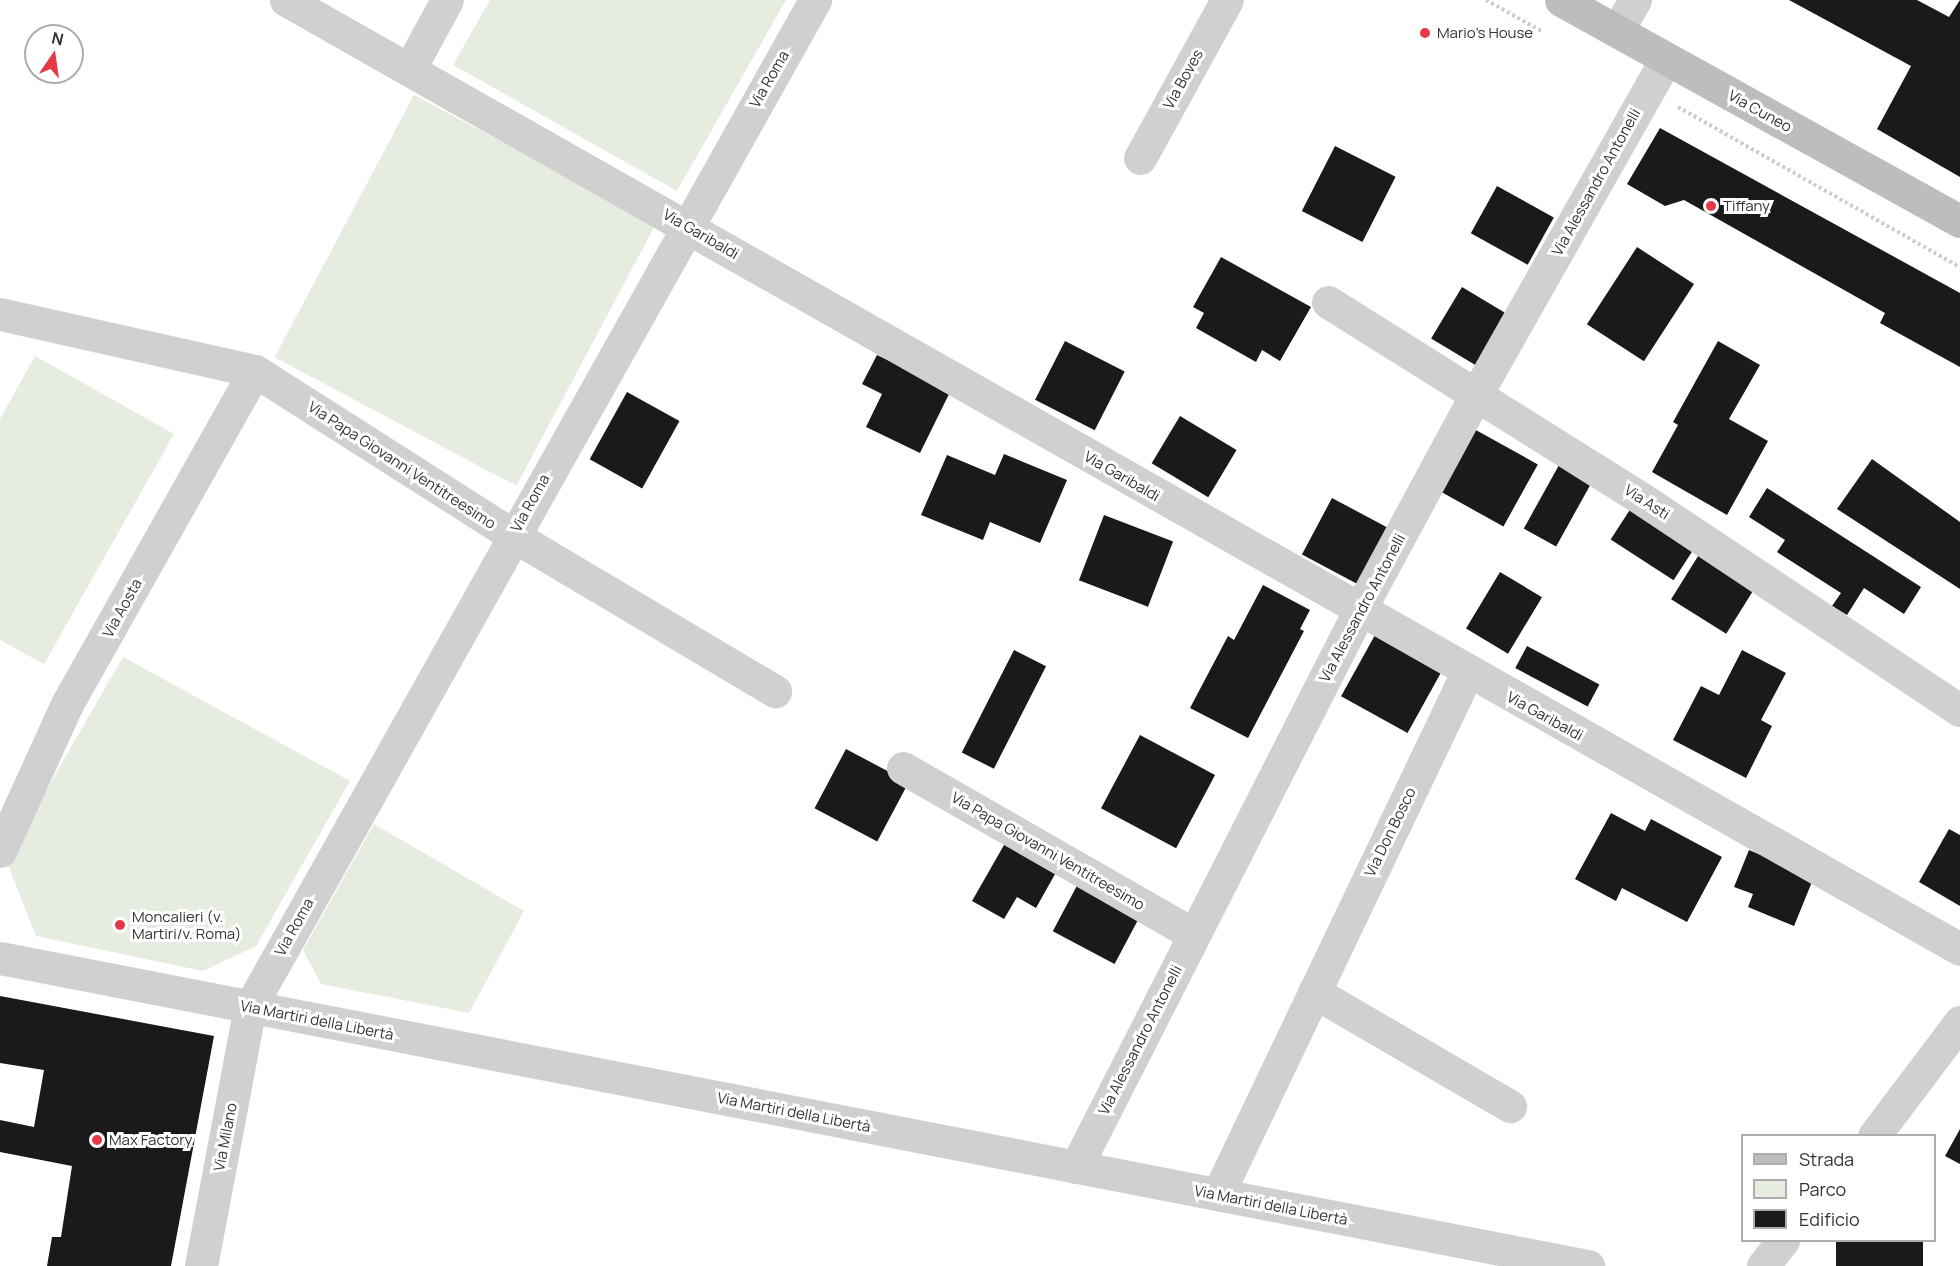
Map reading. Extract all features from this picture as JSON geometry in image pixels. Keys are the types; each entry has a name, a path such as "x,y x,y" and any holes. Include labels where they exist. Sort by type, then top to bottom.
{"main road":[{"name":"Via Cuneo","path":"1561,0 1960,221"}],"street":[{"name":"Via Garibaldi","path":"286,0 410,68 1467,673 1960,949"},
{"path":"410,68 447,0"},
{"name":"Via Roma","path":"250,1007 685,225 815,0"},
{"name":"Via Boves","path":"1140,158 1227,0"},
{"path":"1617,31 1635,0"},
{"name":"Via Alessandro Antonelli","path":"1076,1167 1359,611 1477,393 1666,59"},
{"name":"Via Asti","path":"1328,302 1477,393 1960,711"},
{"name":"Via Papa Giovanni Ventitreesimo","path":"0,314 255,371 512,535 775,691"},
{"name":"Via Aosta","path":"0,851 67,704 255,371"},
{"name":"Via Don Bosco","path":"1218,1194 1467,673"},
{"name":"Via Papa Giovanni Ventitreesimo","path":"903,768 1194,934"},
{"name":"Via Martiri della Libertà","path":"0,958 1588,1266"},
{"path":"1314,992 1510,1106"},
{"name":"Via Milano","path":"201,1266 250,1007"},
{"path":"1876,1134 1960,1023"},
{"path":"1763,1266 1781,1242"}],"path":[{"path":"1486,0 1546,34"},
{"path":"1647,90 1960,267"}],"green space":[{"path":"490,0 786,0 677,191 453,65"},
{"path":"414,95 656,224 516,486 275,357"},
{"path":"35,356 174,434 44,664 0,640 0,419"},
{"path":"123,657 350,781 256,946 203,971 36,936 6,860"},
{"path":"374,824 524,911 469,1013 321,984 303,950"}],"building":[{"path":"1789,0 1917,0 1949,17 1960,0 1960,177 1877,129 1911,66"},
{"path":"1660,128 1960,293 1960,367 1880,323 1885,313 1684,200 1665,206 1627,184"},
{"path":"1335,146 1396,177 1362,242 1302,211"},
{"path":"1497,186 1554,218 1528,265 1471,233"},
{"path":"1637,247 1694,284 1644,361 1587,324"},
{"path":"1221,257 1311,307 1280,361 1262,350 1256,362 1196,328 1204,313 1193,307"},
{"path":"1462,287 1509,315 1478,367 1431,338"},
{"path":"1065,341 1125,371 1095,430 1035,400"},
{"path":"1718,341 1760,365 1729,419 1768,441 1727,515 1652,472 1678,425 1673,422"},
{"path":"877,355 951,390 920,453 866,427 882,394 862,384"},
{"path":"627,392 679,421 642,488 590,459"},
{"path":"1180,416 1237,450 1208,497 1152,463"},
{"path":"1474,429 1538,464 1503,526 1440,491"},
{"path":"1004,454 1067,480 1040,543 990,522 983,540 921,515 947,455 995,475"},
{"path":"1564,456 1596,474 1556,547 1524,529"},
{"path":"1872,459 1960,522 1960,589 1837,509"},
{"path":"1767,488 1921,587 1904,614 1864,588 1847,615 1832,606 1841,593 1777,552 1785,540 1749,517"},
{"path":"1332,498 1391,529 1361,586 1302,555"},
{"path":"1633,505 1696,546 1674,580 1611,539"},
{"path":"1104,515 1173,542 1148,607 1079,580"},
{"path":"1705,545 1760,579 1726,634 1671,599"},
{"path":"1500,572 1542,597 1508,654 1466,629"},
{"path":"1263,585 1310,610 1300,629 1304,631 1248,738 1190,708 1228,636 1234,640"},
{"path":"1375,635 1441,672 1408,733 1341,696"},
{"path":"1527,646 1599,684 1588,707 1515,668"},
{"path":"1014,650 1046,666 994,769 962,752"},
{"path":"1742,650 1786,673 1761,720 1772,726 1746,778 1673,740 1701,686 1719,695"},
{"path":"1140,735 1215,775 1176,848 1101,808"},
{"path":"846,749 909,782 877,841 815,808"},
{"path":"1611,813 1645,831 1651,819 1722,857 1687,922 1622,888 1616,901 1575,879"},
{"path":"1949,829 1960,835 1960,906 1919,882"},
{"path":"1008,838 1059,867 1036,908 1017,897 1004,919 972,901"},
{"path":"1749,850 1814,877 1794,926 1748,907 1753,894 1734,887"},
{"path":"1080,880 1142,913 1115,964 1053,931"},
{"name":"Max Factory","path":"0,996 214,1036 171,1266 47,1266 52,1237 61,1237 72,1166 0,1152 0,1120 34,1127 44,1070 0,1063"},
{"path":"1960,1129 1960,1164 1945,1156"},
{"path":"1836,1242 1923,1242 1923,1266 1836,1266"}],"place":[{"name":"Mario's House","path":"1425,33"},
{"name":"Tiffany","path":"1711,206"},
{"name":"Moncalieri (v. Martiri/v. Roma)","path":"120,925"},
{"name":"Max Factory","path":"97,1140"}]}
